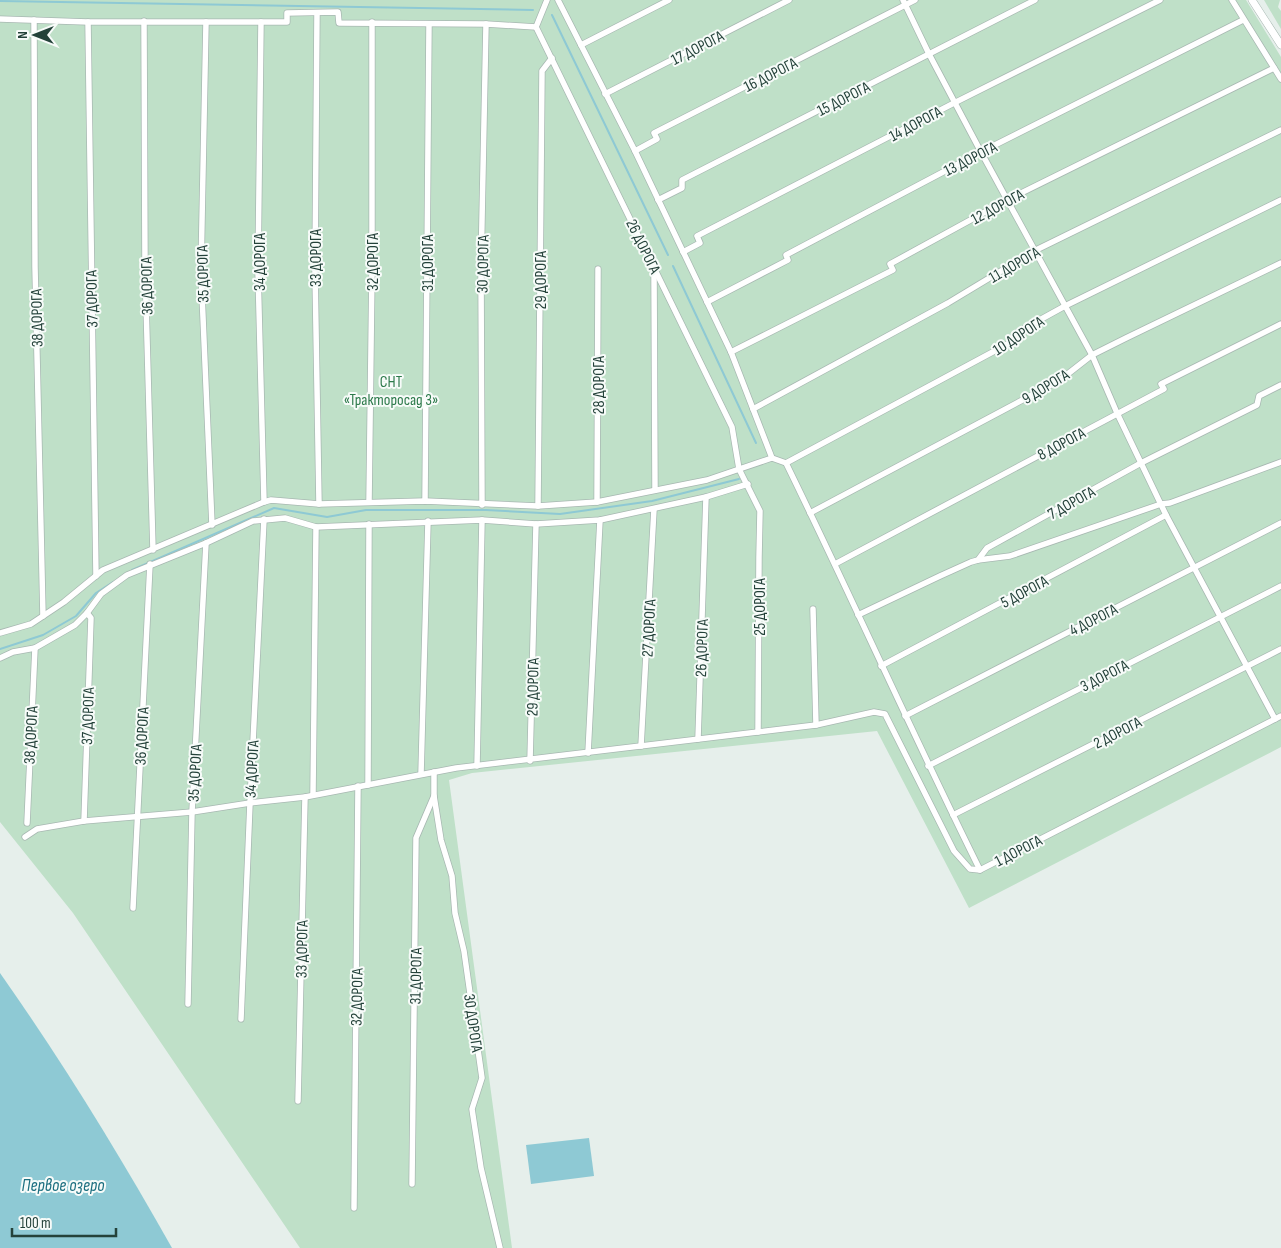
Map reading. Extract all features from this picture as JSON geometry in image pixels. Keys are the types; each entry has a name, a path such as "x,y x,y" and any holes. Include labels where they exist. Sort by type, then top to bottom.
{"street":[{"path":"0,19 88,22 287,22 287,13 338,12 339,23 372,22 536,26 547,0"},
{"path":"558,0 635,151 731,352 772,458"},
{"path":"580,45 669,0"},
{"name":"17 ДОРОГА","path":"605,94 789,0"},
{"name":"16 ДОРОГА","path":"635,151 657,139 654,133 904,2 915,0"},
{"name":"15 ДОРОГА","path":"658,200 682,188 682,180 1035,0"},
{"name":"14 ДОРОГА","path":"683,252 700,243 697,236 956,102 1160,0"},
{"path":"1232,0 1281,79"},
{"path":"1252,0 1281,45"},
{"path":"904,2 929,54 981,152 1092,356 1141,464 1219,617 1246,667 1278,718"},
{"name":"33 ДОРОГА","path":"317,13 314,271 319,504"},
{"name":"38 ДОРОГА","path":"34,20 35,267 43,616"},
{"name":"13 ДОРОГА","path":"707,302 788,260 786,255 981,152 1244,20"},
{"name":"36 ДОРОГА","path":"144,21 145,268 153,550"},
{"name":"37 ДОРОГА","path":"88,22 96,576"},
{"name":"35 ДОРОГА","path":"206,22 201,270 212,525"},
{"name":"34 ДОРОГА","path":"261,22 258,271 264,502"},
{"name":"32 ДОРОГА","path":"370,502 372,22"},
{"name":"31 ДОРОГА","path":"426,501 429,24"},
{"name":"30 ДОРОГА","path":"482,505 481,269 486,24"},
{"name":"26 ДОРОГА","path":"536,26 732,427 739,469"},
{"name":"29 ДОРОГА","path":"538,506 542,70 552,58"},
{"name":"12 ДОРОГА","path":"731,352 893,270 890,264 1007,200 1274,68"},
{"name":"11 ДОРОГА","path":"753,408 948,303 1034,251 1281,130"},
{"name":"10 ДОРОГА","path":"786,463 1016,340 1016,333 1065,306 1281,200"},
{"name":"9 ДОРОГА","path":"810,513 1060,380 1092,356 1281,263"},
{"path":"654,267 655,490"},
{"name":"28 ДОРОГА","path":"598,269 598,502"},
{"name":"8 ДОРОГА","path":"835,564 1164,389 1161,384 1281,324"},
{"name":"7 ДОРОГА","path":"858,616 940,576 978,560 987,548 1141,464 1257,405 1259,396 1281,385"},
{"path":"0,634 31,624 64,602 103,570 271,500 319,504 426,501 538,506 598,502 707,480 772,458 786,463"},
{"name":"5 ДОРОГА","path":"978,560 1010,556 1161,504 1170,503 1281,462"},
{"name":"1 ДОРОГА","path":"786,463 835,564 928,766 980,870 1278,718"},
{"name":"25 ДОРОГА","path":"739,469 748,484 760,512 758,556 758,732"},
{"path":"0,658 13,652 35,648 75,625 101,594 127,575 150,564 206,543 253,521 285,518 316,527 428,521 482,520 536,524 600,520 706,497 748,484"},
{"name":"26 ДОРОГА","path":"698,739 706,497"},
{"name":"27 ДОРОГА","path":"641,746 654,509"},
{"name":"5 ДОРОГА","path":"881,666 1166,515"},
{"name":"34 ДОРОГА","path":"242,1020 250,803 264,519"},
{"path":"477,766 482,520"},
{"path":"588,753 600,520"},
{"path":"420,774 428,521"},
{"name":"4 ДОРОГА","path":"905,716 1281,523"},
{"path":"368,785 369,524"},
{"name":"29 ДОРОГА","path":"530,760 536,524"},
{"path":"313,794 316,527"},
{"name":"35 ДОРОГА","path":"188,1004 192,812 206,543"},
{"name":"36 ДОРОГА","path":"133,908 150,564"},
{"name":"3 ДОРОГА","path":"928,766 1281,586"},
{"path":"813,609 816,725"},
{"name":"37 ДОРОГА","path":"84,821 91,618 87,613"},
{"name":"38 ДОРОГА","path":"27,823 35,648"},
{"name":"2 ДОРОГА","path":"953,815 1281,649"},
{"path":"25,837 37,829 84,821 192,812 304,797 420,774 816,725 874,712 885,714 954,851 970,868 980,870"},
{"name":"31 ДОРОГА","path":"412,1184 416,838 434,796 434,772"},
{"name":"32 ДОРОГА","path":"354,1208 358,786"},
{"name":"30 ДОРОГА","path":"434,796 441,840 452,876 455,914 464,951 482,1078 472,1109 481,1168 500,1248"},
{"name":"33 ДОРОГА","path":"298,1101 304,797"}],"green space":[{"name":"СНТ «Тракторосад 3»","path":"0,0 1246,0 1281,57 1281,747 969,908 877,731 472,773 449,780 512,1248 300,1248 73,913 0,822"},
{"path":"1264,0 1280,0 1278,7 1281,11 1281,29"}],"water":[{"name":"Первое озеро","path":"0,973 46,1040 89,1108 172,1248 0,1248"},
{"path":"589,1138 594,1176 531,1184 526,1145"}],"waterway":[{"path":"0,1 533,10"},
{"path":"552,15 668,255"},
{"path":"673,266 756,443"},
{"path":"132,570 274,508 327,517 366,510 486,510 560,514 652,501 739,479"},
{"path":"0,649 43,635 76,616 96,593 113,582"}]}
